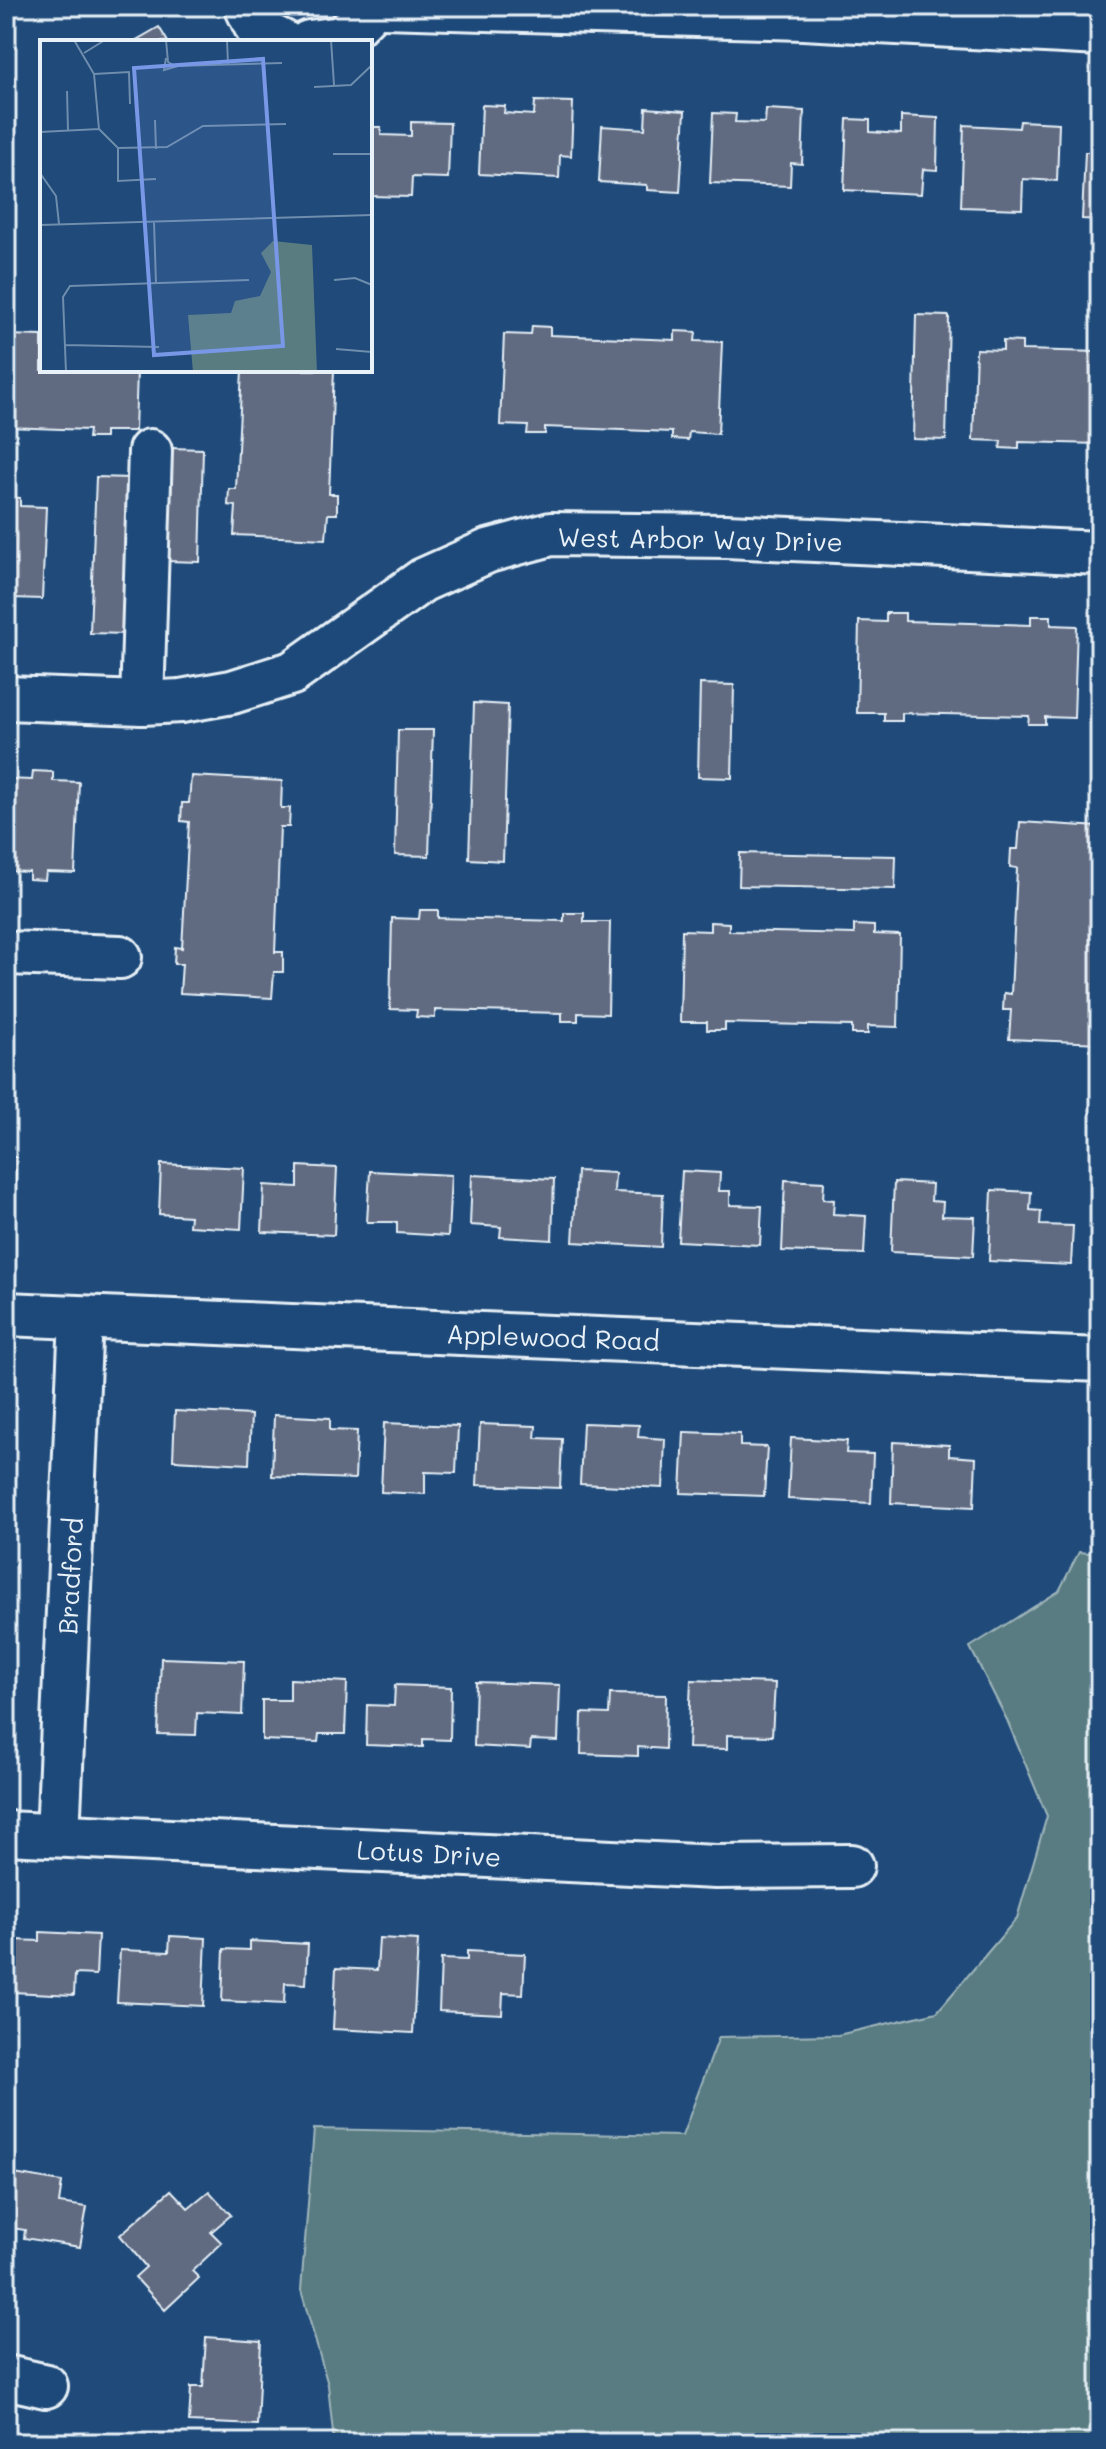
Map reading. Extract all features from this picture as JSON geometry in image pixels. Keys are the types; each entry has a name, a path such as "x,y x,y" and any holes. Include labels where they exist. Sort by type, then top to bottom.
{"street":[{"path":"246,6 257,29 279,40"},
{"path":"326,40 342,38 374,6"},
{"path":"383,6 804,12 1100,34"},
{"path":"142,703 150,451"},
{"name":"West Arbor Way Drive","path":"6,698 142,703 181,701 232,692 292,673 423,580 488,551 551,534 726,536 1100,553"},
{"path":"6,953 120,957"},
{"name":"Applewood Road","path":"6,1314 1100,1360"},
{"name":"Bradford","path":"58,1835 81,1318"},
{"name":"Lotus Drive","path":"6,1833 716,1867 852,1866"}],"green space":[{"path":"1079,1552 1100,1554 1100,2443 334,2443 328,2385 301,2290 314,2129 682,2136 719,2037 838,2035 937,2012 1017,1918 1047,1816 1007,1720 970,1647 1059,1591"}],"building":[{"path":"159,27 167,40 136,40"},
{"path":"535,101 573,102 571,156 560,155 559,178 479,174 482,105 505,106 504,113 534,115"},
{"path":"646,108 685,111 680,192 647,190 647,185 599,182 602,126 645,129"},
{"path":"766,109 804,111 802,164 791,163 790,186 710,183 713,113 736,114 735,122 765,123"},
{"path":"901,116 938,118 937,170 923,169 921,194 844,190 847,119 870,120 870,132 901,134"},
{"path":"1020,121 1059,123 1057,181 1023,179 1022,209 961,207 964,125 1019,128"},
{"path":"411,122 450,123 448,178 412,177 411,197 372,196 372,127 381,127 381,135 411,136"},
{"path":"1085,152 1100,152 1100,220 1082,219"},
{"path":"916,315 949,316 946,440 913,439"},
{"path":"532,326 550,327 550,335 675,340 675,331 696,332 695,341 722,342 718,434 689,432 688,440 672,439 672,432 545,427 545,434 527,434 528,426 500,425 504,334 531,335"},
{"path":"6,335 40,336 40,372 137,372 135,431 105,431 105,438 88,438 89,430 6,427"},
{"path":"1003,341 1022,342 1022,350 1100,352 1100,444 1019,442 1019,449 1000,448 1001,441 973,440 976,349 1003,350"},
{"path":"242,372 334,372 329,494 337,494 337,514 328,514 326,539 234,535 236,506 228,505 229,489 236,489"},
{"path":"170,448 203,449 200,562 167,561"},
{"path":"96,477 130,478 125,634 90,633"},
{"path":"6,497 20,498 20,506 46,507 42,599 13,598 13,606 6,605"},
{"path":"886,613 905,613 905,621 1031,625 1031,616 1051,616 1051,625 1077,626 1074,718 1045,717 1045,724 1028,724 1029,716 902,713 902,721 884,721 884,713 857,713 859,621 886,622"},
{"path":"700,684 734,685 732,778 698,777"},
{"path":"474,703 508,705 503,861 469,859"},
{"path":"398,730 433,730 429,856 395,855"},
{"path":"33,771 53,772 53,781 79,782 75,873 46,872 45,880 29,879 29,872 6,871 6,779 32,780"},
{"path":"191,776 282,781 281,808 290,808 289,827 280,827 275,952 283,952 283,972 274,972 272,998 180,993 182,964 174,964 175,947 182,948 189,822 181,821 182,803 189,803"},
{"path":"1020,822 1100,827 1100,1043 1009,1039 1011,1010 1003,1010 1004,993 1011,994 1017,868 1010,867 1011,849 1018,849"},
{"path":"740,853 896,856 895,889 739,886"},
{"path":"420,910 438,910 438,918 564,921 564,913 584,913 584,922 610,922 608,1014 578,1013 578,1021 562,1021 562,1013 435,1010 435,1018 416,1017 417,1010 390,1009 392,918 419,919"},
{"path":"710,922 729,923 729,931 854,934 854,925 874,926 874,934 900,935 898,1027 868,1026 868,1034 852,1034 852,1026 725,1023 725,1030 707,1030 707,1022 680,1022 682,930 710,931"},
{"path":"6,1157 16,1157 14,1218 6,1217"},
{"path":"161,1164 244,1168 241,1229 189,1226 190,1216 159,1214"},
{"path":"298,1166 337,1168 334,1235 262,1232 264,1185 298,1187"},
{"path":"370,1171 451,1175 448,1236 397,1233 397,1222 367,1222"},
{"path":"577,1171 615,1173 614,1192 663,1194 661,1247 573,1242"},
{"path":"682,1171 720,1173 719,1191 730,1191 730,1205 762,1206 760,1245 678,1241"},
{"path":"472,1175 554,1179 552,1240 500,1237 501,1227 470,1225"},
{"path":"785,1180 824,1182 823,1199 834,1200 833,1214 866,1216 864,1254 782,1251"},
{"path":"894,1182 932,1184 931,1201 943,1202 942,1216 975,1217 973,1256 891,1252"},
{"path":"992,1190 1031,1192 1030,1210 1041,1211 1040,1225 1073,1226 1071,1265 989,1261"},
{"path":"175,1411 251,1415 249,1464 173,1460"},
{"path":"274,1415 330,1418 330,1430 357,1431 355,1479 272,1476"},
{"path":"384,1423 458,1426 456,1473 425,1472 425,1494 381,1492"},
{"path":"583,1423 639,1425 638,1437 665,1439 663,1488 580,1484"},
{"path":"480,1424 536,1426 535,1438 562,1439 560,1488 477,1485"},
{"path":"684,1432 740,1434 740,1446 767,1447 764,1496 681,1493"},
{"path":"791,1438 847,1441 846,1453 873,1454 871,1503 788,1499"},
{"path":"893,1442 949,1445 949,1456 976,1458 974,1507 891,1503"},
{"path":"161,1658 244,1661 242,1715 197,1713 196,1735 158,1734"},
{"path":"290,1679 347,1682 345,1734 319,1734 318,1742 262,1740 262,1700 290,1700"},
{"path":"691,1680 775,1683 772,1736 727,1735 727,1749 688,1748"},
{"path":"476,1682 560,1685 558,1741 531,1740 530,1749 474,1746"},
{"path":"395,1685 451,1687 450,1740 423,1739 423,1747 366,1745 367,1705 394,1706"},
{"path":"610,1694 666,1695 665,1749 638,1747 638,1756 581,1754 582,1713 609,1714"},
{"path":"40,1932 98,1935 96,1975 75,1974 74,1995 12,1992 14,1940 40,1941"},
{"path":"170,1936 206,1938 203,2006 117,2002 120,1950 169,1952"},
{"path":"379,1938 418,1940 413,2033 333,2029 336,1968 377,1970"},
{"path":"250,1941 308,1944 306,1984 285,1983 284,2004 222,2001 224,1949 250,1950"},
{"path":"467,1951 525,1954 523,1994 503,1993 502,2014 439,2011 441,1959 467,1960"},
{"path":"8,2173 62,2182 59,2203 87,2207 80,2247 24,2238 25,2230 6,2227"},
{"path":"171,2190 188,2208 209,2191 231,2215 211,2232 222,2243 192,2271 199,2278 165,2310 135,2277 146,2267 120,2235"},
{"path":"206,2337 261,2341 257,2425 189,2422 191,2387 203,2387"}]}
